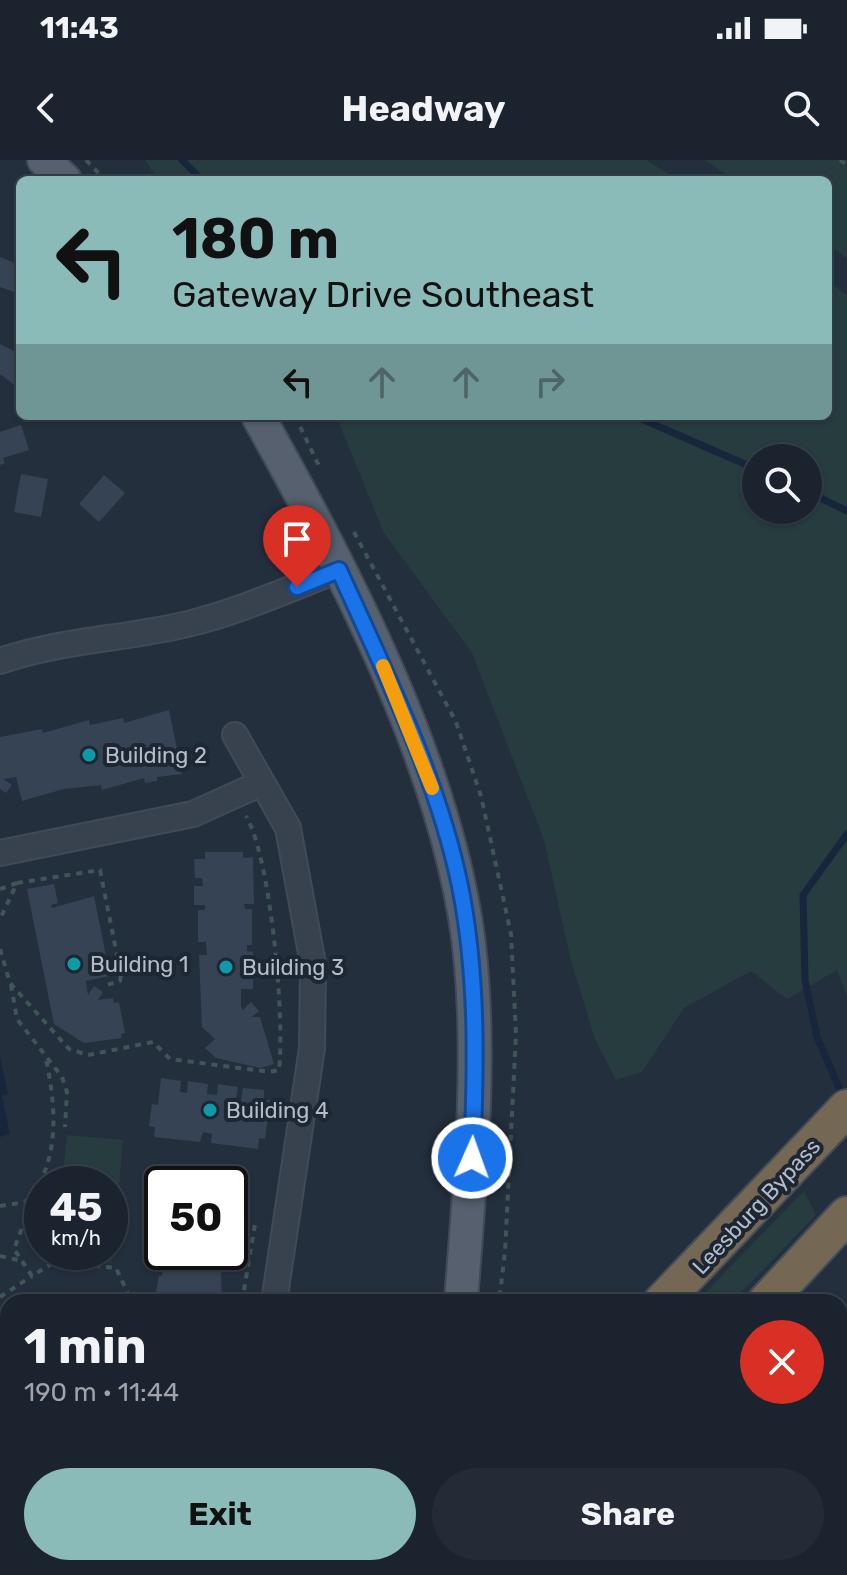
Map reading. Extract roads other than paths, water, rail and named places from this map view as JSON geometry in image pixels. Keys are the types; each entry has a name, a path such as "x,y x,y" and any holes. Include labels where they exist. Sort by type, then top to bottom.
{"highway":[{"name":"Leesburg Bypass","path":"670,1294 797,1164 847,1108"},
{"path":"773,1294 840,1222"}],"main road":[{"path":"44,160 61,176"},
{"path":"260,420 339,570 424,760 460,885 471,962 476,1051 461,1294"}],"street":[{"path":"0,661 41,648 187,624 280,594 339,570"},
{"path":"235,735 288,828 313,964 312,1048 275,1294"},
{"path":"0,853 193,814 262,783"}],"water":[{"path":"0,1056 8,1094 2,1096 10,1134 0,1137"}],"waterway":[{"path":"182,160 198,176"},
{"path":"644,420 742,463"},
{"path":"822,499 847,511"},
{"path":"844,1099 817,1037 805,980 803,895 847,834"}],"place":[{"name":"Building 2","path":"89,755"},
{"name":"Building 1","path":"74,964"},
{"name":"Building 3","path":"226,967"},
{"name":"Building 4","path":"210,1110"}]}
